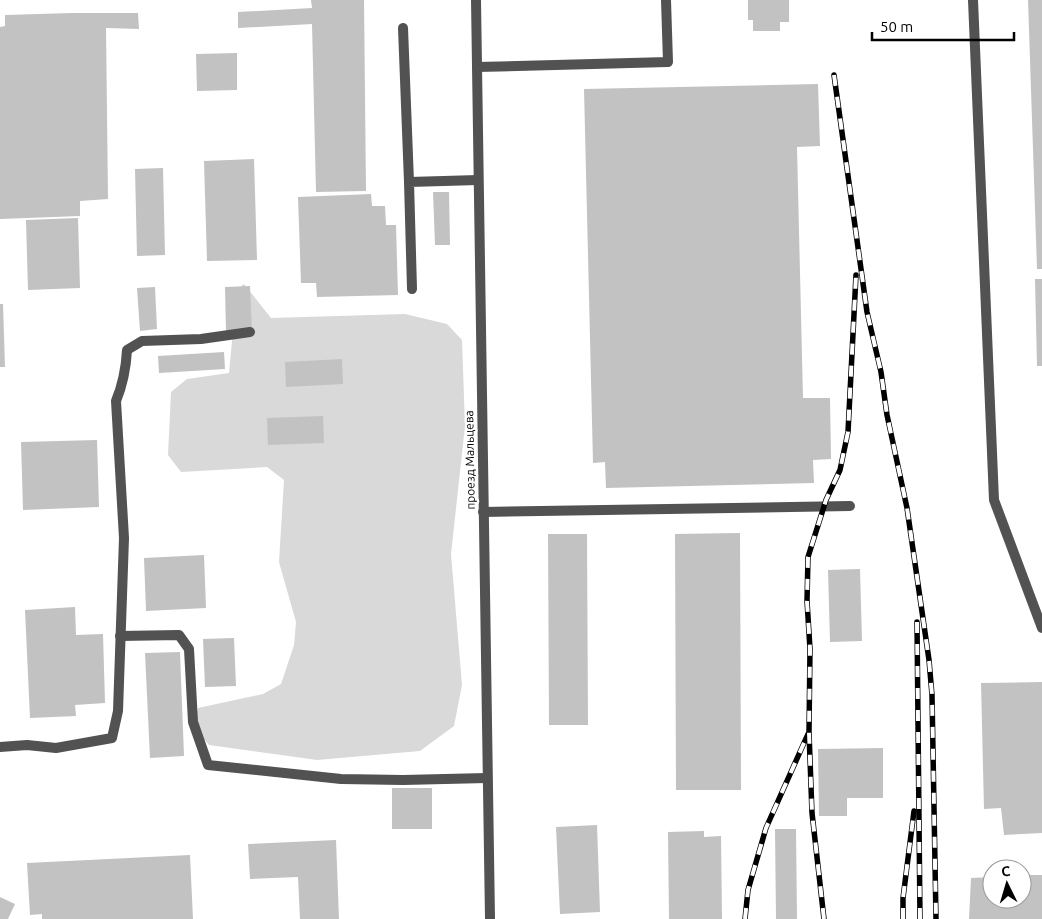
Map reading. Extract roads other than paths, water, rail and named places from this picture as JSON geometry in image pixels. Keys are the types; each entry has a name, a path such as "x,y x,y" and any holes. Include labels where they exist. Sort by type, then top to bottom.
{"street":[{"name":"проезд Мальцева","path":"476,0 490,919"},
{"path":"477,67 668,62 666,0"},
{"path":"973,0 994,500 1042,628"},
{"path":"404,28 412,289"},
{"path":"409,182 478,180"},
{"path":"0,747 27,745 56,748 112,738 118,712 124,538 116,401 126,369 127,350 142,341 201,339 250,332"},
{"path":"483,512 850,506"},
{"path":"120,636 179,635 188,650 193,722 208,764 341,779 487,778"}],"railway":[{"path":"834,75 867,312 881,372 887,415 907,508 929,660 932,695 936,919"},
{"path":"824,919 812,813 809,732 808,557 826,500 840,470 848,432 856,275"},
{"path":"917,622 920,919"},
{"path":"745,919 748,890 766,828 808,734"},
{"path":"903,919 903,898 914,811"}]}
